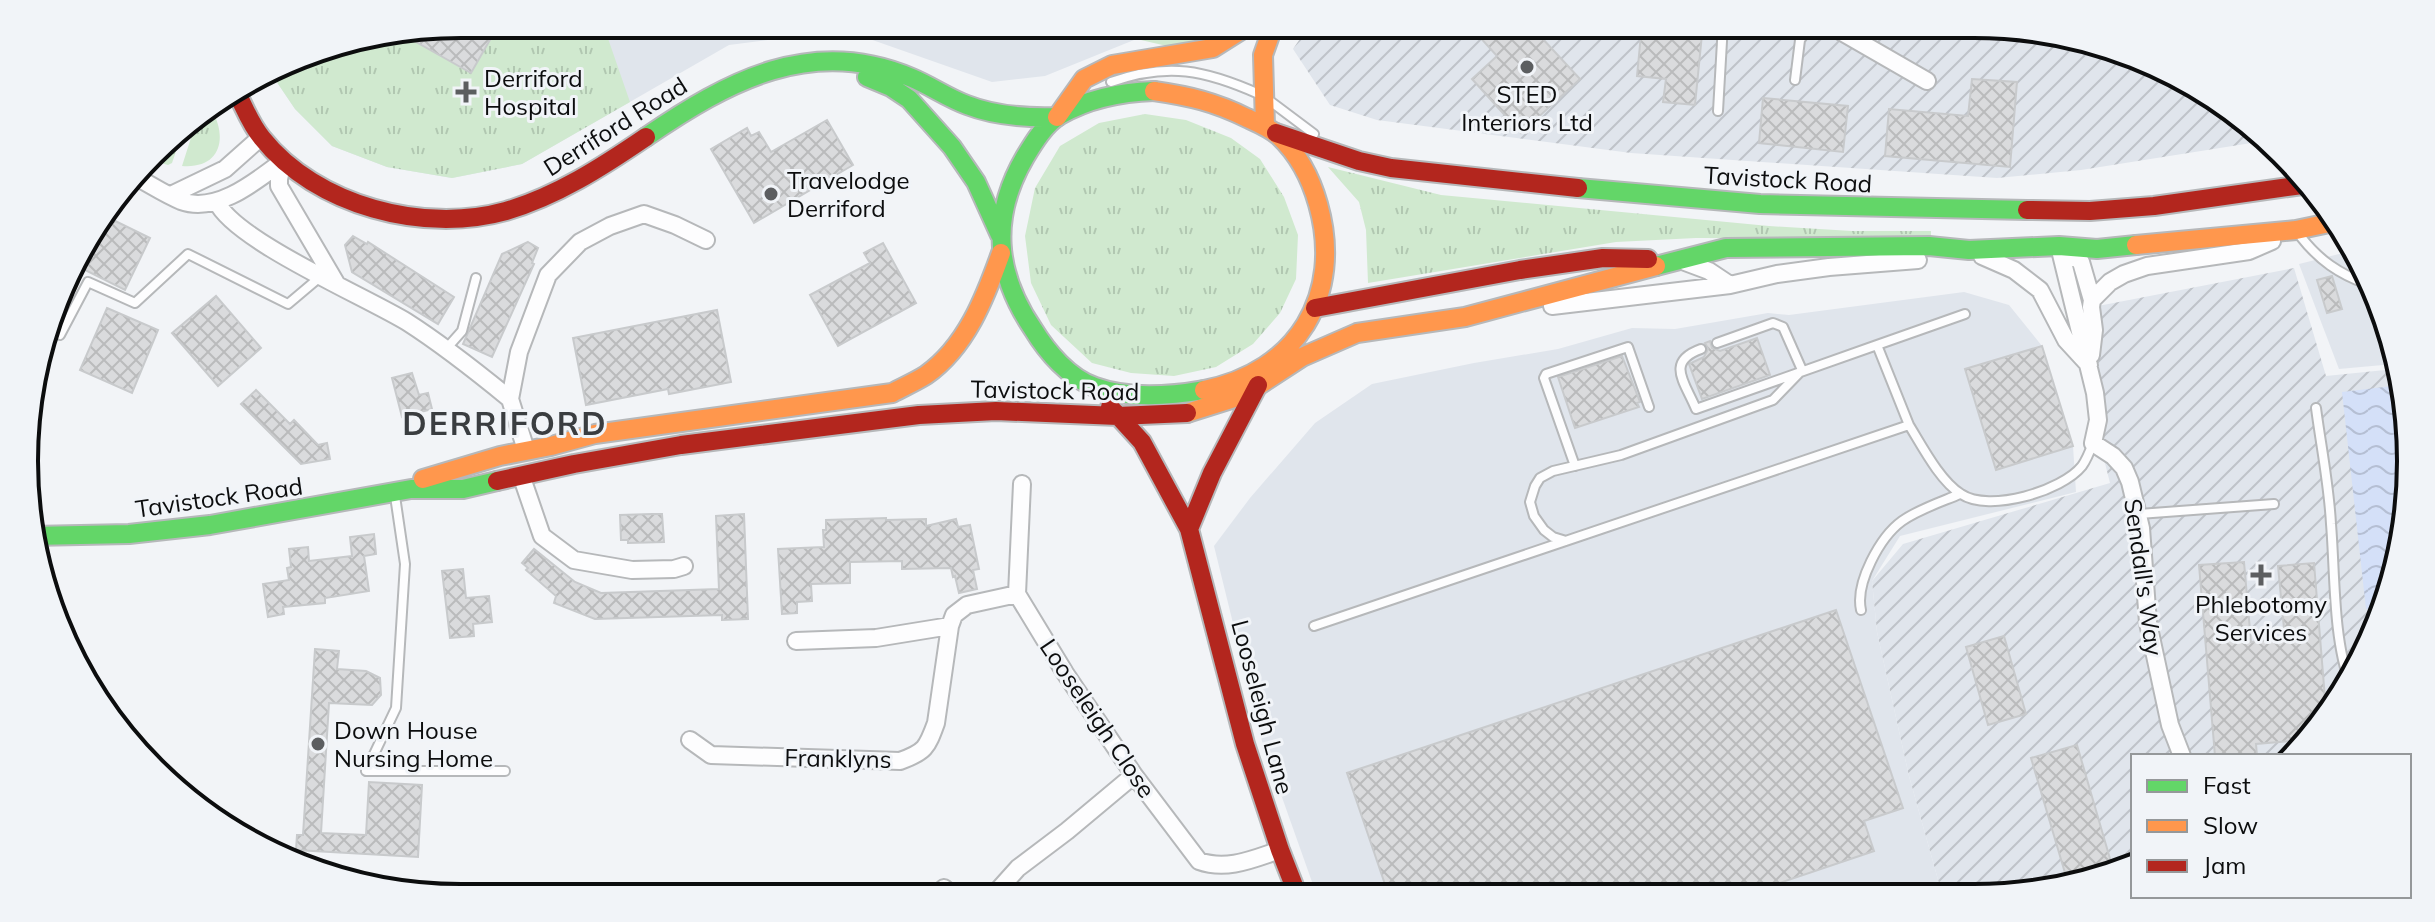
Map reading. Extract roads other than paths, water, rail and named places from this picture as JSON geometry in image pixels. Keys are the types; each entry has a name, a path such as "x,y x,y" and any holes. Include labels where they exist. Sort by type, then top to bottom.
{"main road":[{"name":"Tavistock Road","path":"403,490 422,479 595,434 892,393 930,373 959,342 985,297 1015,173 1084,79 1112,65 1213,48 1229,38"},
{"path":"1189,529 1212,473 1266,368 1290,345 1315,308 1325,268 1326,244 1317,199 1307,173 1293,151 1270,130 1263,96 1263,55 1269,38"},
{"name":"Derriford Road","path":"241,100 261,137 283,161 314,182 344,198 381,211 452,221 491,216 562,190 599,169 703,99 740,81 805,62 861,63 902,74 973,107 994,113 1057,117"},
{"name":"Derriford Road","path":"776,70 817,69 856,73 891,87 909,99 964,162 1000,244 1012,289 1035,334 1073,374 1093,386"},
{"name":"Tavistock Road","path":"1057,117 1099,98 1123,92 1154,91 1196,97 1270,130 1359,161 1391,168 1540,185 1760,204 2065,211 2154,206 2295,186"},
{"path":"1900,208 2037,227 2059,246"},
{"path":"2059,246 2065,211"},
{"name":"Tavistock Road","path":"45,536 129,534 210,525 403,490 463,489 669,447 919,415 996,411 1118,416 1190,413 1244,395 1302,357 1357,333 1465,317 1726,248 2106,248 2296,230 2325,224"},
{"name":"Tavistock Road","path":"1315,308 1603,258 1676,259"},
{"path":"1093,386 1128,394 1188,392 1240,379 1266,368"},
{"name":"Looseleigh Lane","path":"1093,386 1142,442 1189,529 1245,744 1293,884"}],"street":[{"path":"1856,38 1927,81"},
{"path":"171,195 225,169 261,137"},
{"path":"144,181 183,202 217,202 283,161"},
{"path":"283,161 279,186 328,280"},
{"path":"217,202 235,223 281,254 408,323 510,399"},
{"path":"526,450 510,399 519,352 548,275 580,242 610,226 644,214 706,240"},
{"path":"2092,300 2110,282 2147,266 2249,251 2296,230"},
{"path":"2059,246 2081,262 2092,300 2094,330 2089,365"},
{"path":"2059,246 2089,365 2098,420 2093,443"},
{"path":"1969,250 2014,270 2040,290 2066,340 2089,365"},
{"name":"Tavistock Road","path":"1676,259 1709,271 1730,285 1777,274 1829,267 1958,257 1969,250"},
{"path":"1465,317 1730,285"},
{"name":"Sendall's Way","path":"2093,443 2113,456 2124,468 2130,482 2145,567 2148,623 2170,725 2181,754"},
{"path":"521,475 542,536 574,560 632,570 684,566"},
{"path":"796,641 876,638 950,626 954,615 967,605 1017,594 1022,484"},
{"name":"Looseleigh Close","path":"1017,594 1065,673 1134,775 1199,861 1224,866 1280,850"},
{"name":"Franklyns","path":"690,740 711,755 900,761 921,753 936,723 950,626"},
{"path":"1004,884 1018,868 1134,775"}],"lane":[{"path":"1718,111 1722,38"},
{"path":"1795,80 1801,38"},
{"path":"1105,84 1135,74 1184,70 1227,80 1263,96 1335,152"},
{"path":"1057,117 1090,90"},
{"path":"2296,230 2314,254 2336,271 2355,279"},
{"path":"60,335 88,282 135,303 188,254 288,304 328,280"},
{"path":"445,349 462,331 476,278"},
{"path":"1701,349 1682,359 1680,368 1696,409 1965,314"},
{"path":"1717,343 1773,323 1783,327 1802,370"},
{"path":"1877,345 1909,425 1950,485 1971,500 1986,503 2043,490 2068,478 2081,467 2093,443"},
{"path":"1576,466 1544,378 1546,374 1628,347 1649,407"},
{"path":"1566,541 1544,530 1534,516 1530,502 1540,478 1553,471 1621,455 1773,400 1802,370"},
{"path":"2316,408 2331,518 2343,666"},
{"path":"1314,626 1909,425"},
{"path":"403,490 398,506 405,564 396,708 366,771 505,771"},
{"path":"1861,610 1859,601 1866,575 1879,547 1900,523 1960,494"},
{"path":"2138,514 2274,504"}],"water":[{"path":"2390,386 2396,433 2396,489 2389,544 2375,597 2371,608 2366,609 2342,392"}],"place":[{"name":"STED Interiors Ltd","path":"1527,67"},
{"name":"Derriford Hospital","path":"466,92"},
{"name":"Travelodge Derriford","path":"771,194"},
{"name":"Phlebotomy Services","path":"2261,575"},
{"name":"Down House Nursing Home","path":"318,744"}],"district":[{"name":"DERRIFORD","path":"505,423"}]}
